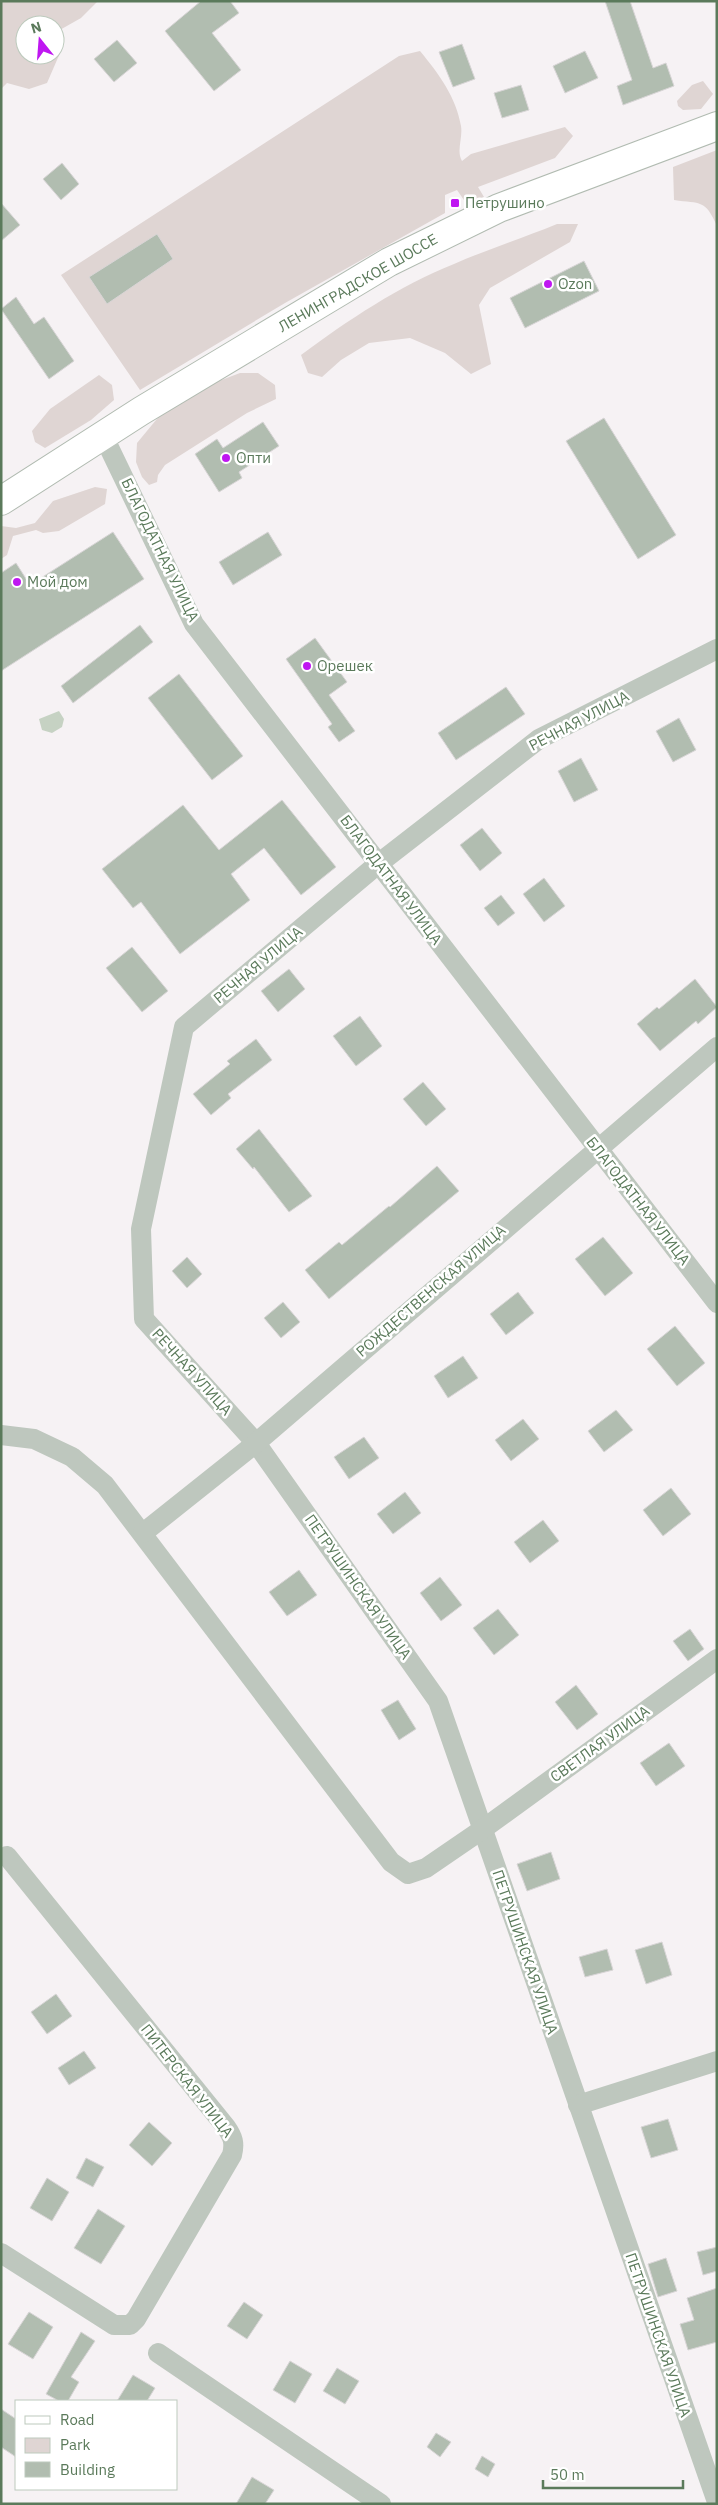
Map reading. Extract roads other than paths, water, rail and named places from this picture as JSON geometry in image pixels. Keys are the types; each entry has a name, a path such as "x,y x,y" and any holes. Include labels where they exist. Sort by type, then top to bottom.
{"main road":[{"name":"ЛЕНИНГРАДСКОЕ ШОССЕ","path":"1,501 103,435 382,266 499,208 717,126"}],"street":[{"name":"БЛАГОДАТНАЯ УЛИЦА","path":"103,435 194,624 717,1303"},
{"name":"РЕЧНАЯ УЛИЦА","path":"256,1443 144,1319 140,1229 184,1027 378,864 539,739 717,649"},
{"name":"РОЖДЕСТВЕНСКАЯ УЛИЦА","path":"143,1533 256,1443 597,1148 717,1047"},
{"path":"1,1435 34,1439 72,1457 105,1485 143,1533"},
{"name":"ПЕТРУШИНСКАЯ УЛИЦА","path":"256,1443 438,1701 717,2502"},
{"name":"СВЕТЛАЯ УЛИЦА","path":"143,1533 391,1862 408,1874 426,1868 483,1829 717,1659"},
{"name":"ПИТЕРСКАЯ УЛИЦА","path":"1,2254 114,2325 130,2325 136,2319 232,2155 234,2145 232,2136 226,2127 3,1854"},
{"path":"578,2105 717,2061"},
{"path":"158,2353 381,2504"}],"place":[{"name":"Петрушино","path":"455,203"},
{"name":"Ozon","path":"548,284"},
{"name":"Опти","path":"226,458"},
{"name":"Мой дом","path":"17,582"},
{"name":"Орешек","path":"307,666"}]}
